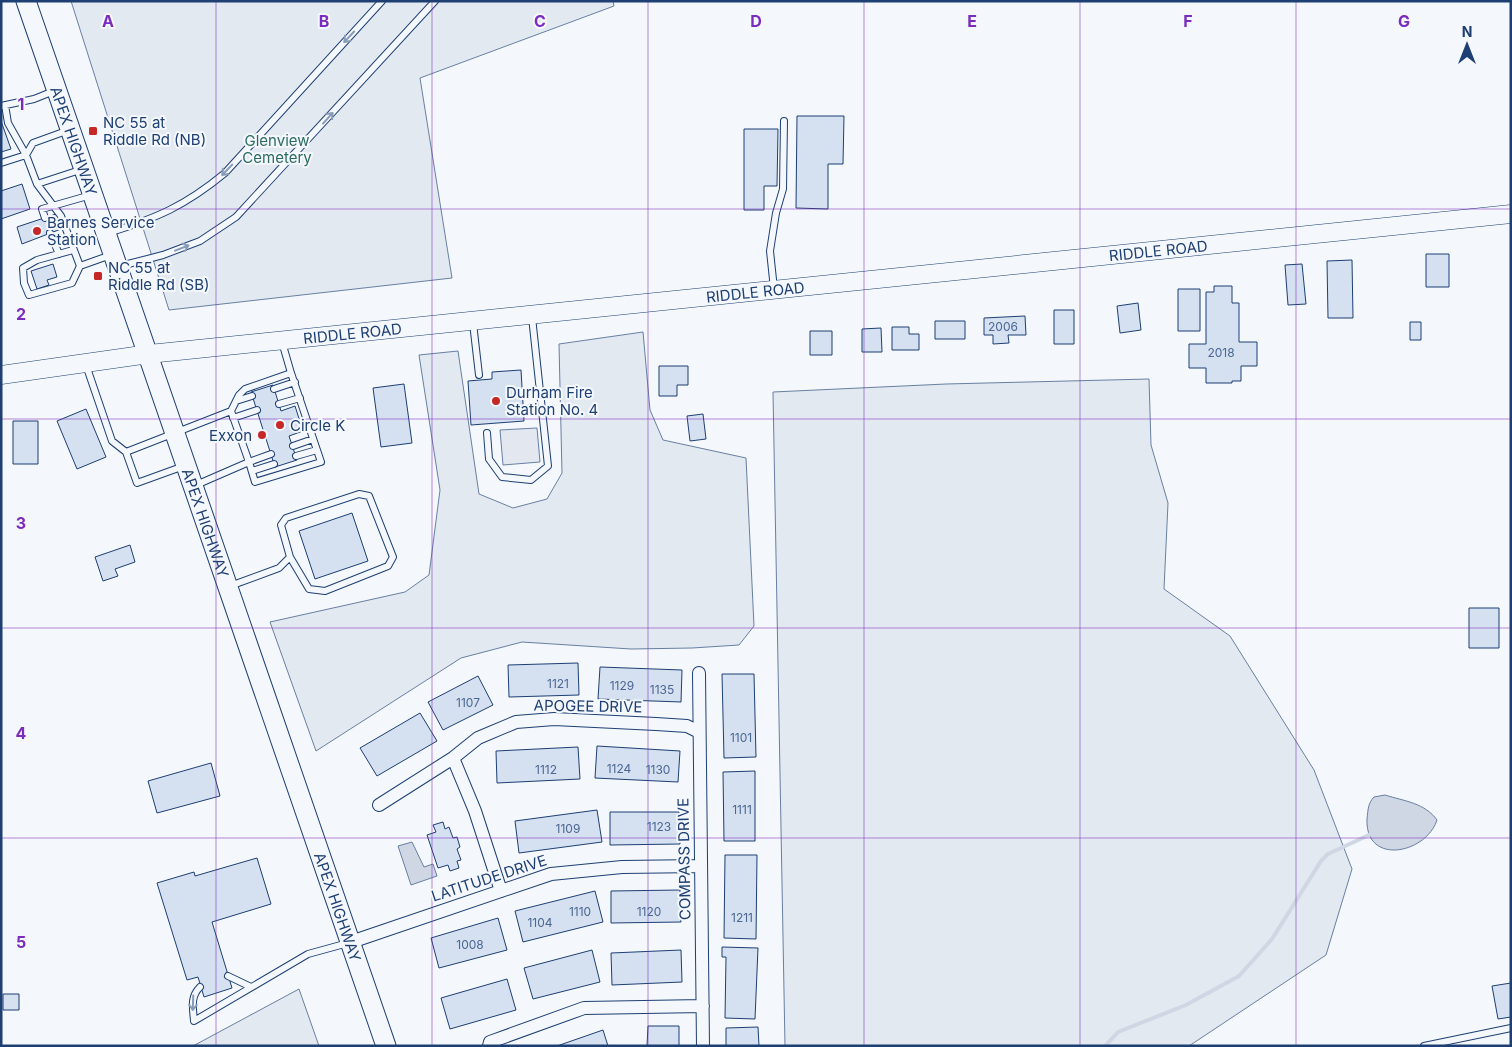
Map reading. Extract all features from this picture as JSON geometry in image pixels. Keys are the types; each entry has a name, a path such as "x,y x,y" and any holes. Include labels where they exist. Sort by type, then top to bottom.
{"main road":[{"name":"APEX HIGHWAY","path":"26,1 188,465 386,1046"},
{"name":"RIDDLE ROAD","path":"1,375 149,354 1511,214"}],"street":[{"name":"COMPASS DRIVE","path":"699,672 703,1046"},
{"name":"APOGEE DRIVE","path":"379,805 453,758 478,738 516,722 554,719 656,724 687,726 699,732"},
{"path":"453,758 475,810 501,892"},
{"name":"LATITUDE DRIVE","path":"351,942 551,874 622,867 701,866"},
{"path":"488,1046 490,1042 584,1008 703,1006"}],"lane":[{"path":"107,233 149,221 199,195 218,178 382,1"},
{"path":"80,266 163,255 200,241 236,217 435,1"},
{"path":"57,90 34,100 3,105 8,123 26,155 37,184 61,216 80,266 72,283 29,295 24,283 23,268 37,260 73,250"},
{"path":"774,290 770,251 776,213 783,189 784,121"},
{"path":"1,163 26,155 33,143 71,129"},
{"path":"37,184 84,169"},
{"path":"45,218 42,209 93,194"},
{"path":"50,232 59,254"},
{"path":"487,433 489,459 502,477 531,480 548,466 532,316"},
{"path":"473,322 479,375"},
{"path":"282,341 322,462 255,482 232,414 236,401 245,389 291,373"},
{"path":"85,362 112,441 126,452 137,483 188,465"},
{"path":"274,389 294,382"},
{"path":"236,401 252,396"},
{"path":"279,404 300,398"},
{"path":"126,452 176,432 232,414 256,410"},
{"path":"293,446 314,439"},
{"path":"296,456 317,450"},
{"path":"195,486 271,454"},
{"path":"252,471 274,464"},
{"path":"359,494 369,496 393,557 388,566 325,591 310,589 290,557 281,525 286,518 359,494"},
{"path":"229,587 279,568 290,557"},
{"path":"200,987 194,993 192,1000 194,1021 308,954 351,942"},
{"path":"228,976 251,987"},
{"path":"1424,1046 1511,1028"}],"green space":[{"name":"Glenview Cemetery","path":"71,1 613,1 614,6 420,78 452,278 169,310"},
{"path":"643,332 650,410 663,440 746,458 754,626 739,645 631,649 522,642 461,658 316,751 270,622 405,592 429,575 440,490 419,355 458,351 479,494 513,508 547,499 562,473 559,344"},
{"path":"1149,379 1151,445 1168,503 1164,589 1230,636 1314,770 1352,869 1326,955 1189,1046 785,1046 773,392 946,384"},
{"path":"299,989 319,1046 193,1046"}],"shaded area":[{"path":"537,428 540,462 503,465 500,430"},
{"path":"1385,795 1414,803 1432,814 1437,820 1431,832 1421,841 1397,850 1385,849 1376,844 1369,834 1368,810 1374,797"},
{"path":"412,842 424,867 433,864 437,876 411,885 398,846"}],"building":[{"path":"797,116 844,116 843,164 828,164 828,209 796,208"},
{"path":"1,121 11,149 1,152"},
{"path":"744,129 778,129 777,186 764,186 764,210 744,210"},
{"path":"22,184 30,209 1,219 1,191"},
{"name":"Barnes Service Station","path":"56,214 61,229 22,244 17,227"},
{"path":"1426,254 1449,254 1449,287 1426,287"},
{"path":"1352,260 1353,318 1328,318 1327,261"},
{"path":"53,264 57,277 47,280 49,285 37,289 31,271"},
{"path":"1302,264 1306,304 1288,305 1285,265"},
{"path":"1214,286 1232,286 1232,303 1239,303 1239,342 1257,342 1257,366 1241,366 1241,381 1206,383 1206,368 1189,368 1189,344 1206,344 1206,292 1214,292"},
{"path":"1178,289 1200,289 1200,331 1178,331"},
{"path":"1138,303 1141,330 1120,333 1117,306"},
{"path":"1054,310 1074,310 1074,344 1054,344"},
{"path":"1025,316 1026,335 1008,335 1009,343 993,344 993,335 984,335 984,318"},
{"path":"935,321 965,321 965,339 935,339"},
{"path":"1410,322 1421,322 1421,340 1410,340"},
{"path":"892,327 909,327 909,334 919,334 919,350 892,350"},
{"path":"881,328 882,352 862,352 862,329"},
{"path":"810,331 832,331 832,355 810,355"},
{"path":"659,366 688,366 688,385 677,385 677,396 659,396"},
{"name":"Durham Fire Station No. 4","path":"521,370 524,421 471,425 468,381 492,379 492,372"},
{"path":"404,384 412,443 381,447 373,388"},
{"name":"Circle K","path":"273,385 281,411 295,406 303,431 289,436 297,460 275,467 251,392"},
{"path":"86,409 106,457 77,469 57,421"},
{"path":"703,414 706,439 690,441 687,416"},
{"path":"13,421 38,421 38,464 13,464"},
{"path":"352,513 368,561 315,579 299,531"},
{"path":"130,545 135,562 115,569 118,576 103,581 95,557"},
{"path":"1469,608 1499,608 1499,648 1469,648"},
{"path":"578,663 579,695 509,697 508,665"},
{"path":"600,667 682,670 681,702 598,699"},
{"path":"722,674 754,674 756,757 724,758"},
{"path":"478,676 493,705 443,730 428,702"},
{"path":"420,713 437,741 377,776 360,748"},
{"path":"597,746 680,751 678,782 595,778"},
{"path":"578,747 580,779 497,783 496,751"},
{"path":"211,763 220,796 157,813 148,781"},
{"path":"755,771 755,841 724,841 723,772"},
{"path":"597,810 602,842 519,853 515,821"},
{"path":"610,812 679,812 680,844 610,845"},
{"path":"443,822 445,829 449,827 453,838 457,837 460,847 457,849 461,860 457,861 459,868 450,871 448,865 438,868 427,835 436,832 433,825"},
{"path":"725,855 757,855 756,939 724,938"},
{"path":"257,858 271,904 212,922 232,988 204,997 198,977 187,980 157,883 194,872 195,876"},
{"path":"680,890 681,922 611,923 611,891"},
{"path":"595,891 603,922 523,942 515,911"},
{"path":"498,918 507,950 439,968 431,938"},
{"path":"722,947 758,948 755,1019 725,1018 726,957 722,957"},
{"path":"592,950 600,982 533,999 524,968"},
{"path":"681,950 682,982 612,985 611,953"},
{"path":"507,979 516,1010 450,1029 441,998"},
{"path":"1511,983 1511,1017 1498,1019 1492,986"},
{"path":"3,994 19,994 19,1010 3,1010"},
{"path":"648,1026 679,1026 679,1046 647,1046"},
{"path":"758,1027 759,1046 726,1046 726,1028"},
{"path":"603,1030 608,1046 557,1046"}],"waterway":[{"path":"1105,1046 1118,1032 1186,1005 1239,976 1272,939 1321,861 1328,854 1371,834"}],"place":[{"name":"NC 55 at Riddle Rd (NB)","path":"93,131"},
{"name":"Barnes Service Station","path":"37,231"},
{"name":"NC 55 at Riddle Rd (SB)","path":"98,276"},
{"name":"Durham Fire Station No. 4","path":"496,401"},
{"name":"Circle K","path":"280,425"},
{"name":"Exxon","path":"262,435"}]}
